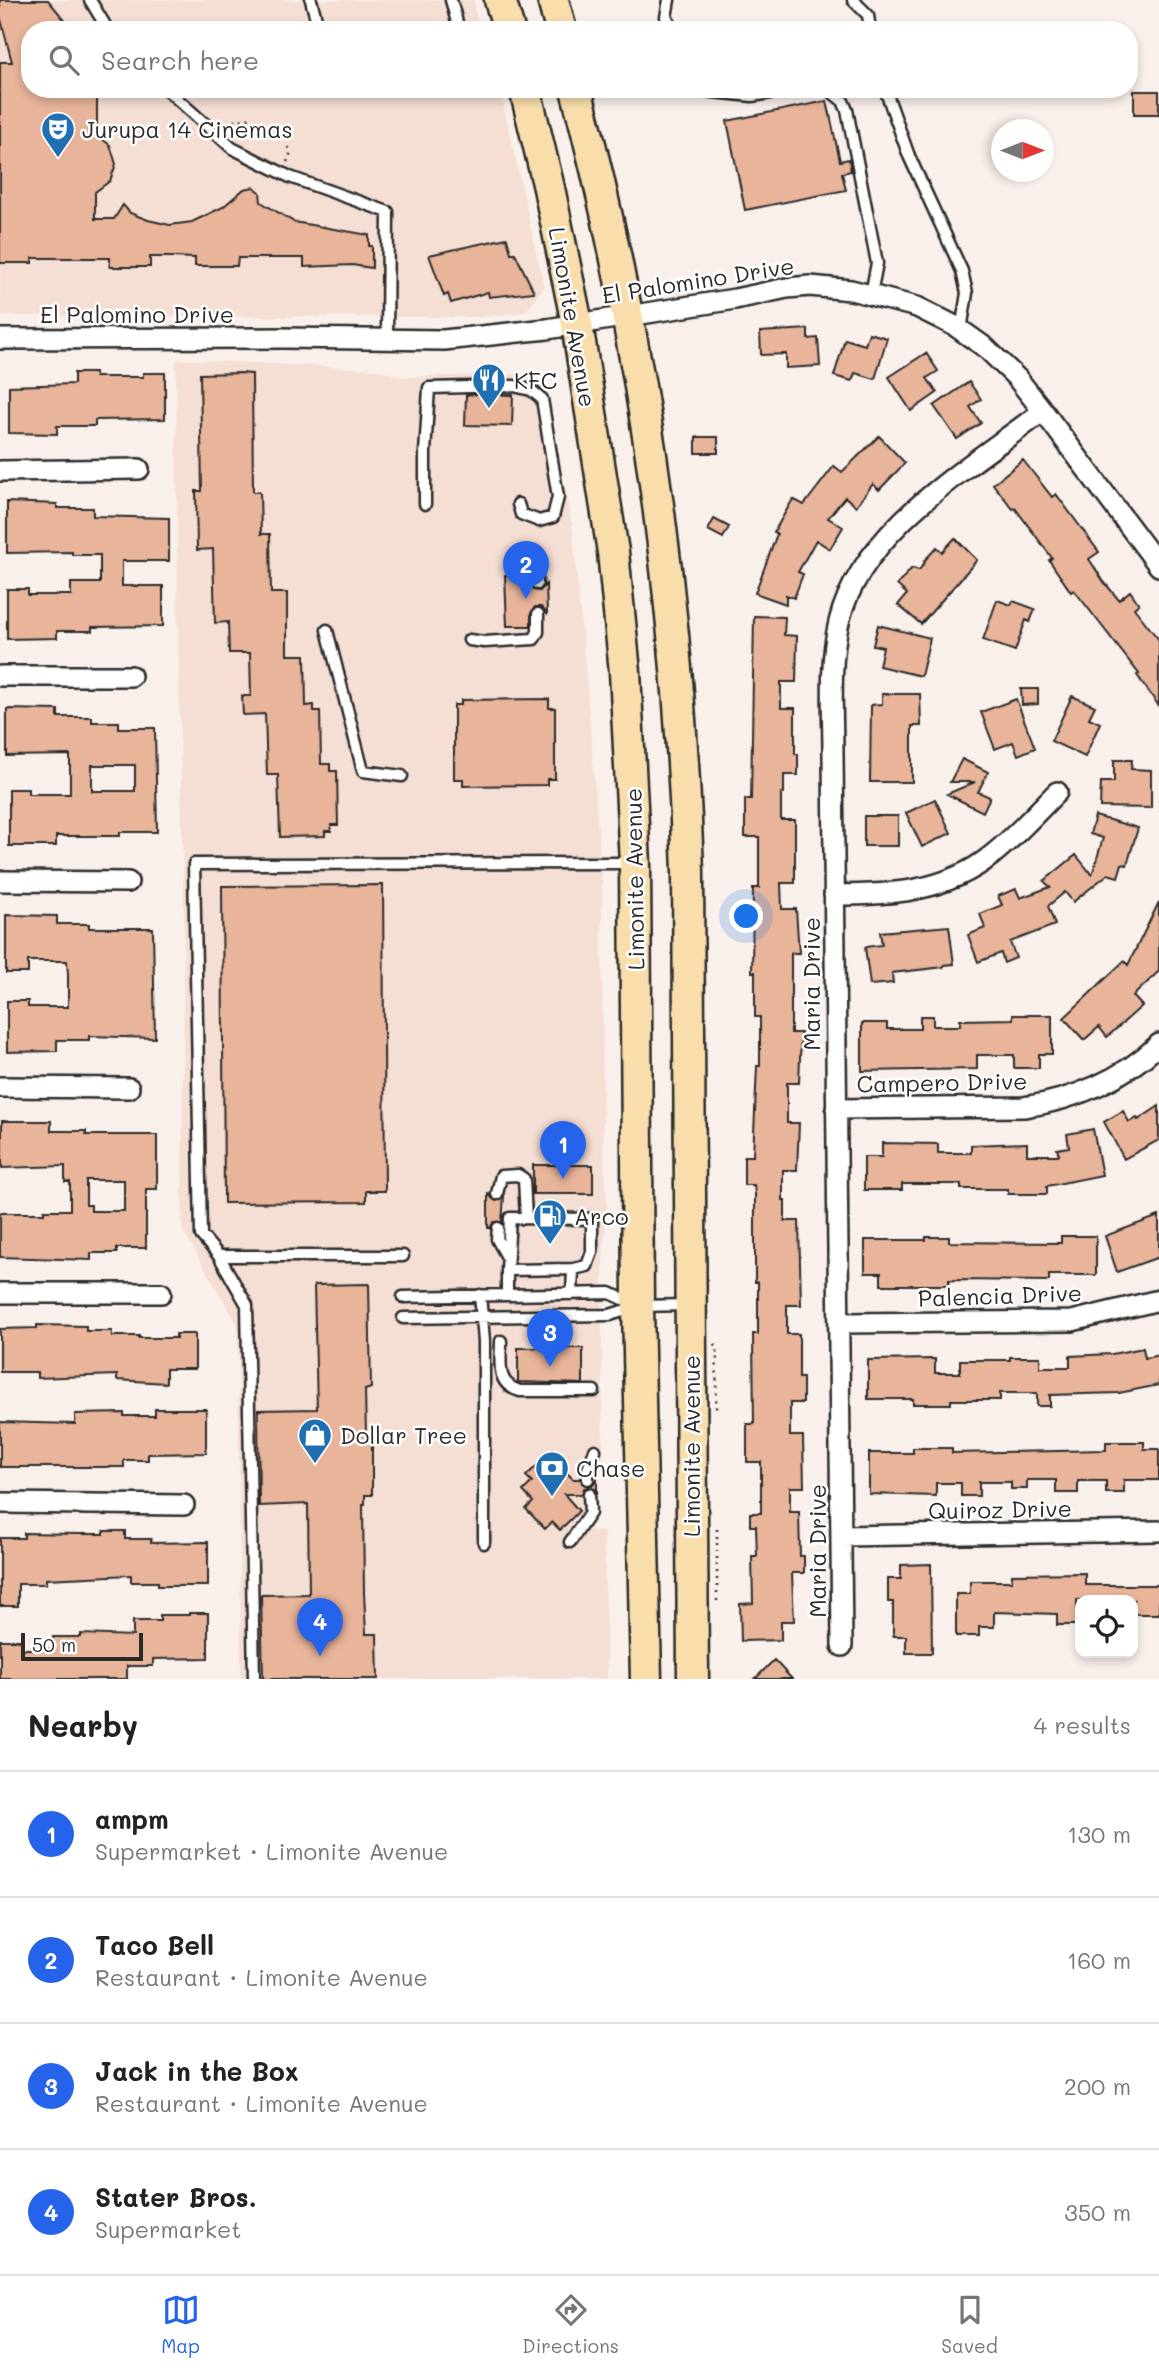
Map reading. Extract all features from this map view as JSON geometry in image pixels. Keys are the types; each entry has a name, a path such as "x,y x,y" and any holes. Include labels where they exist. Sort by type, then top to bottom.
{"main road":[{"path":"500,0 506,21"},
{"path":"553,0 559,21"},
{"name":"Limonite Avenue","path":"527,98 577,324 613,552 625,672 635,863 638,1306 646,1679"},
{"name":"Limonite Avenue","path":"580,98 628,316 660,531 684,774 688,872 692,1679"}],"street":[{"name":"El Palomino Drive","path":"0,339 444,340 577,324 787,288 810,286 871,294 917,307 961,330 1002,362 1043,411 1159,566"},
{"name":"Maria Drive","path":"842,1646 834,671 840,620 853,587 886,537 904,518 941,486 1043,411"},
{"path":"0,471 139,470"},
{"path":"0,676 131,676"},
{"path":"835,895 905,892 931,887 961,874 991,857 1058,792"},
{"path":"0,881 128,882"},
{"name":"Campero Drive","path":"836,1109 1024,1107 1052,1103 1119,1074 1159,1044"},
{"path":"0,1087 129,1088"},
{"path":"0,1293 161,1293"},
{"name":"Palencia Drive","path":"840,1323 1072,1321 1159,1300"},
{"path":"0,1503 184,1505"},
{"name":"Quiroz Drive","path":"842,1535 1159,1531"}],"lane":[{"path":"312,0 317,21"},
{"path":"451,0 457,21"},
{"path":"668,21 666,17 669,0"},
{"path":"853,0 867,15 868,21"},
{"path":"93,1 103,21"},
{"path":"176,98 232,148 290,177 388,212 387,340"},
{"path":"839,98 848,110 868,207 877,263 871,294"},
{"path":"888,98 909,156 962,271 967,293 961,330"},
{"path":"425,504 429,388 514,386 531,390 542,399 558,497 553,517 539,521 521,514 518,504"},
{"path":"536,553 537,584"},
{"path":"469,640 484,642 534,639 538,632 538,614"},
{"path":"327,630 363,771 402,776"},
{"path":"254,1679 247,1305 219,1255 201,1235 194,864 635,863"},
{"path":"496,1194 501,1176 518,1175 524,1179 526,1218"},
{"path":"506,1295 507,1258 510,1218 592,1219 592,1252 587,1266 573,1269 507,1270"},
{"path":"498,1228 497,1239 507,1258"},
{"path":"219,1255 403,1256"},
{"path":"572,1294 573,1269"},
{"path":"403,1297 610,1293 638,1306"},
{"path":"480,1295 484,1341 484,1543"},
{"path":"403,1318 610,1315 638,1306 691,1305"},
{"path":"500,1340 502,1377 505,1384 512,1389 594,1391"},
{"path":"588,1479 588,1469 595,1450"},
{"path":"570,1542 590,1513 589,1494"}],"shaded area":[{"path":"0,0 474,0 477,21 21,21 21,98 502,98 544,287 527,310 476,317 0,316"},
{"path":"176,359 375,369 403,377 521,374 533,378 547,391 573,531 602,882 603,1136 607,1209 603,1260 603,1460 597,1463 599,1497 592,1498 593,1520 586,1530 604,1532 607,1679 241,1679 238,1325 182,1229 184,919"}],"building":[{"path":"0,0 48,0 66,21 21,21 21,98 97,98 97,135 110,145 116,164 110,181 95,192 95,219 114,219 123,205 130,213 148,220 170,225 192,222 223,207 244,189 254,187 260,192 261,202 294,222 369,235 372,268 352,265 304,267 304,258 238,258 237,266 195,266 195,258 169,257 150,257 150,267 110,267 110,258 32,258 32,263 0,263 0,62 12,62 0,16"},
{"path":"1138,91 1159,91 1159,114 1134,114 1134,98 1138,98"},
{"path":"827,101 840,161 849,159 851,171 842,173 846,190 745,210 727,121"},
{"path":"507,238 511,253 515,253 534,292 489,297 488,292 451,303 448,294 444,296 429,255"},
{"path":"808,329 808,339 818,338 820,366 786,368 786,354 761,355 760,332"},
{"path":"869,333 887,338 875,379 855,373 852,381 834,376 845,339 865,345"},
{"path":"926,353 938,371 927,378 937,393 911,411 889,377"},
{"path":"74,373 95,373 95,377 143,377 143,373 165,373 165,419 95,420 95,426 57,426 57,434 9,433 9,386 74,384"},
{"path":"200,374 252,374 253,492 260,492 261,534 270,534 271,593 287,593 287,655 305,655 306,706 314,705 314,711 320,711 321,764 330,764 330,771 337,771 338,825 331,825 331,831 325,831 325,836 280,837 278,775 267,775 265,714 243,715 242,696 251,696 250,653 229,653 228,622 215,623 213,549 197,550 196,491 202,491"},
{"path":"969,382 981,399 970,407 981,423 957,439 934,406"},
{"name":"KFC","path":"466,395 513,395 512,426 465,425"},
{"path":"879,436 905,463 879,490 873,484 856,506 845,497 828,518 843,527 830,549 816,540 798,572 803,574 794,598 786,595 786,604 755,593 777,534 774,532 793,499 804,505 834,466 842,472"},
{"path":"696,437 718,437 718,453 696,453"},
{"path":"1023,460 1052,497 1056,494 1099,552 1089,559 1104,582 1119,600 1130,591 1139,604 1134,608 1159,640 1159,706 1137,675 1139,674 1074,590 1071,592 1049,560 1052,558 1015,508 1013,509 993,484"},
{"path":"7,502 57,504 57,508 93,508 93,516 169,518 169,561 122,561 122,586 163,586 163,626 92,627 92,631 57,631 57,638 7,639 7,589 28,589 28,595 71,595 71,583 100,583 100,555 72,555 72,552 7,553"},
{"path":"714,519 729,527 723,538 708,530"},
{"path":"955,538 977,560 921,624 898,605 907,594 897,585 912,568 919,570 937,547 942,552"},
{"path":"529,574 533,590 540,591 546,584 547,614 541,607 535,607 531,613 531,626 507,626 505,575"},
{"path":"997,600 1011,605 1013,601 1035,609 1030,622 1026,620 1015,651 983,640"},
{"path":"754,616 785,617 784,635 797,636 796,682 781,682 781,708 795,708 795,754 798,754 798,775 784,775 784,793 781,793 781,820 795,820 795,883 781,883 782,909 796,909 799,953 791,953 791,1033 801,1033 799,1083 787,1083 787,1123 799,1123 797,1170 783,1170 783,1200 785,1221 799,1221 801,1305 787,1305 787,1334 799,1334 799,1378 803,1378 803,1403 790,1403 790,1436 803,1436 804,1487 790,1487 790,1512 799,1512 800,1556 804,1556 804,1573 792,1573 794,1621 781,1621 781,1640 741,1641 740,1604 753,1603 752,1556 757,1556 756,1526 750,1526 750,1513 761,1513 761,1462 747,1462 747,1424 754,1424 753,1334 758,1334 758,1282 755,1282 754,1185 744,1185 744,1156 753,1156 757,1066 760,1066 760,1017 755,1017 755,972 752,972 753,888 759,888 759,837 745,837 745,799 751,799"},
{"path":"878,625 930,638 921,676 879,666 883,647 873,645"},
{"path":"1021,689 1038,689 1038,704 1022,705"},
{"path":"882,694 920,694 921,726 912,726 912,782 870,782 871,705 882,704"},
{"path":"1072,696 1095,706 1089,718 1100,723 1085,757 1051,741"},
{"path":"549,699 549,708 555,708 555,779 547,779 547,785 463,786 463,779 454,779 454,705 461,705 461,700"},
{"path":"1016,699 1035,748 1018,755 1013,742 995,749 981,712"},
{"path":"7,709 58,710 58,717 92,717 92,722 119,722 119,728 155,728 157,832 120,832 120,836 56,836 56,846 9,846 9,789 28,789 28,794 70,794 70,755 7,756","holes":["92,765 135,765 135,791 92,791"]},
{"path":"962,759 988,772 978,792 990,797 983,812 947,794 975,782 950,782"},
{"path":"1114,760 1132,760 1131,769 1151,770 1151,808 1100,807 1101,782 1114,782"},
{"path":"935,799 951,833 922,847 906,813"},
{"path":"864,816 898,816 898,846 864,846"},
{"path":"1095,816 1138,828 1127,865 1122,864 1118,877 1108,874 1073,902 1065,892 1048,906 1055,925 1010,942 1016,958 1004,963 1001,953 978,962 968,935 985,928 980,914 1002,905 998,896 1016,889 1020,898 1050,887 1044,881 1076,855 1092,875 1103,838 1090,834"},
{"path":"383,885 385,1191 366,1191 366,1202 224,1203 222,886"},
{"path":"1159,902 1159,971 1133,996 1142,1006 1107,1037 1099,1027 1084,1040 1064,1018 1124,961 1128,965"},
{"path":"6,915 57,916 57,924 89,924 89,928 153,928 155,1038 89,1036 89,1040 57,1040 57,1051 7,1052 7,1001 28,1001 28,1007 68,1007 68,974 67,961 28,961 28,973 6,973"},
{"path":"949,926 954,964 892,973 893,983 870,985 865,947 882,945 880,932"},
{"path":"1013,1015 1052,1015 1052,1054 1039,1054 1039,1068 1014,1068 1014,1055 977,1055 977,1069 862,1071 862,1023 887,1023 887,1029 920,1029 920,1016 933,1016 933,1026 960,1026 960,1020 1013,1019"},
{"path":"1159,1106 1159,1140 1124,1159 1104,1122 1123,1111 1129,1122 1137,1118 1138,1120"},
{"path":"2,1121 51,1121 51,1131 86,1131 86,1135 157,1135 157,1189 146,1189 146,1248 117,1248 117,1253 91,1253 91,1260 0,1257 0,1213 70,1210 70,1182 65,1182 65,1166 2,1168","holes":["86,1180 124,1180 124,1211 91,1211 91,1205 86,1205"]},
{"path":"1093,1129 1102,1175 1047,1186 1047,1194 1008,1194 1008,1189 961,1189 961,1184 902,1184 902,1190 864,1190 864,1157 882,1157 882,1143 938,1144 938,1153 971,1153 971,1145 1027,1143 1027,1155 1059,1155 1057,1149 1069,1147 1067,1134"},
{"path":"533,1165 593,1165 593,1194 533,1194"},
{"path":"488,1194 496,1201 504,1196 502,1222 494,1222 490,1228 488,1228"},
{"path":"1159,1216 1159,1257 1117,1272 1105,1236"},
{"path":"1061,1236 1096,1236 1096,1275 1049,1275 1049,1281 949,1280 949,1285 881,1285 881,1273 865,1273 865,1240 926,1240 926,1237 949,1237 949,1242 1061,1243"},
{"path":"369,1284 371,1388 365,1390 366,1435 372,1434 372,1495 365,1495 363,1504 364,1593 366,1634 377,1634 378,1679 263,1679 261,1595 309,1594 308,1504 259,1506 258,1410 317,1409 314,1285"},
{"path":"37,1325 86,1326 86,1331 112,1331 112,1336 139,1338 176,1338 176,1334 195,1334 195,1369 166,1369 166,1383 117,1380 117,1375 37,1378 37,1372 0,1372 0,1329 37,1328"},
{"path":"518,1348 583,1348 583,1384 518,1382"},
{"path":"1143,1348 1145,1358 1159,1355 1159,1385 1119,1393 1050,1395 1050,1406 1037,1406 1037,1393 1000,1393 1000,1400 951,1400 951,1404 913,1404 913,1399 868,1399 868,1360 935,1359 935,1373 960,1373 960,1360 1040,1357 1040,1367 1070,1367 1070,1356 1112,1354"},
{"path":"155,1409 206,1409 206,1453 148,1454 148,1460 124,1460 124,1467 0,1467 0,1422 75,1424 75,1414 124,1413 124,1416 155,1416"},
{"path":"1106,1442 1144,1442 1144,1449 1159,1449 1159,1480 1124,1480 1124,1493 1106,1493 1106,1481 1078,1481 1078,1493 1056,1493 1056,1480 1027,1480 1027,1489 1011,1489 1011,1482 979,1482 979,1496 961,1496 961,1483 936,1483 936,1496 869,1494 869,1453 913,1453 913,1448 952,1448 952,1453 1106,1450"},
{"name":"Chase","path":"540,1463 556,1480 565,1471 573,1479 581,1479 587,1486 597,1479 597,1494 595,1489 589,1487 584,1488 582,1494 564,1494 579,1511 560,1530 552,1522 545,1529 526,1509 533,1502 523,1491 532,1482 526,1476"},
{"path":"104,1531 125,1531 125,1539 151,1539 151,1543 208,1542 208,1586 158,1586 158,1582 131,1582 131,1575 46,1579 46,1584 18,1584 18,1606 0,1606 0,1538 24,1538 24,1533 104,1534"},
{"path":"931,1564 932,1653 906,1653 906,1636 893,1636 893,1602 888,1602 888,1579 901,1579 901,1565"},
{"path":"1085,1573 1085,1585 1159,1585 1159,1614 1138,1614 1138,1595 1075,1595 1075,1625 1057,1625 1057,1614 994,1612 994,1627 979,1627 979,1636 956,1636 956,1594 970,1594 970,1581 1012,1581 1012,1574"},
{"path":"208,1613 208,1658 153,1659 153,1666 127,1666 127,1679 0,1679 0,1640 21,1640 21,1649 53,1649 53,1637 81,1637 81,1634 133,1636 133,1621 160,1621 160,1615"},
{"path":"774,1660 792,1679 755,1679"}],"place":[{"name":"Jurupa 14 Cinemas","path":"58,159"},
{"name":"KFC","path":"489,410"},
{"name":"Taco Bell","path":"526,599"},
{"name":"ampm","path":"563,1179"},
{"name":"Arco","path":"550,1246"},
{"name":"Jack in the Box","path":"550,1367"},
{"name":"Dollar Tree","path":"315,1465"},
{"name":"Chase","path":"552,1498"},
{"name":"Stater Bros.","path":"320,1656"}]}
